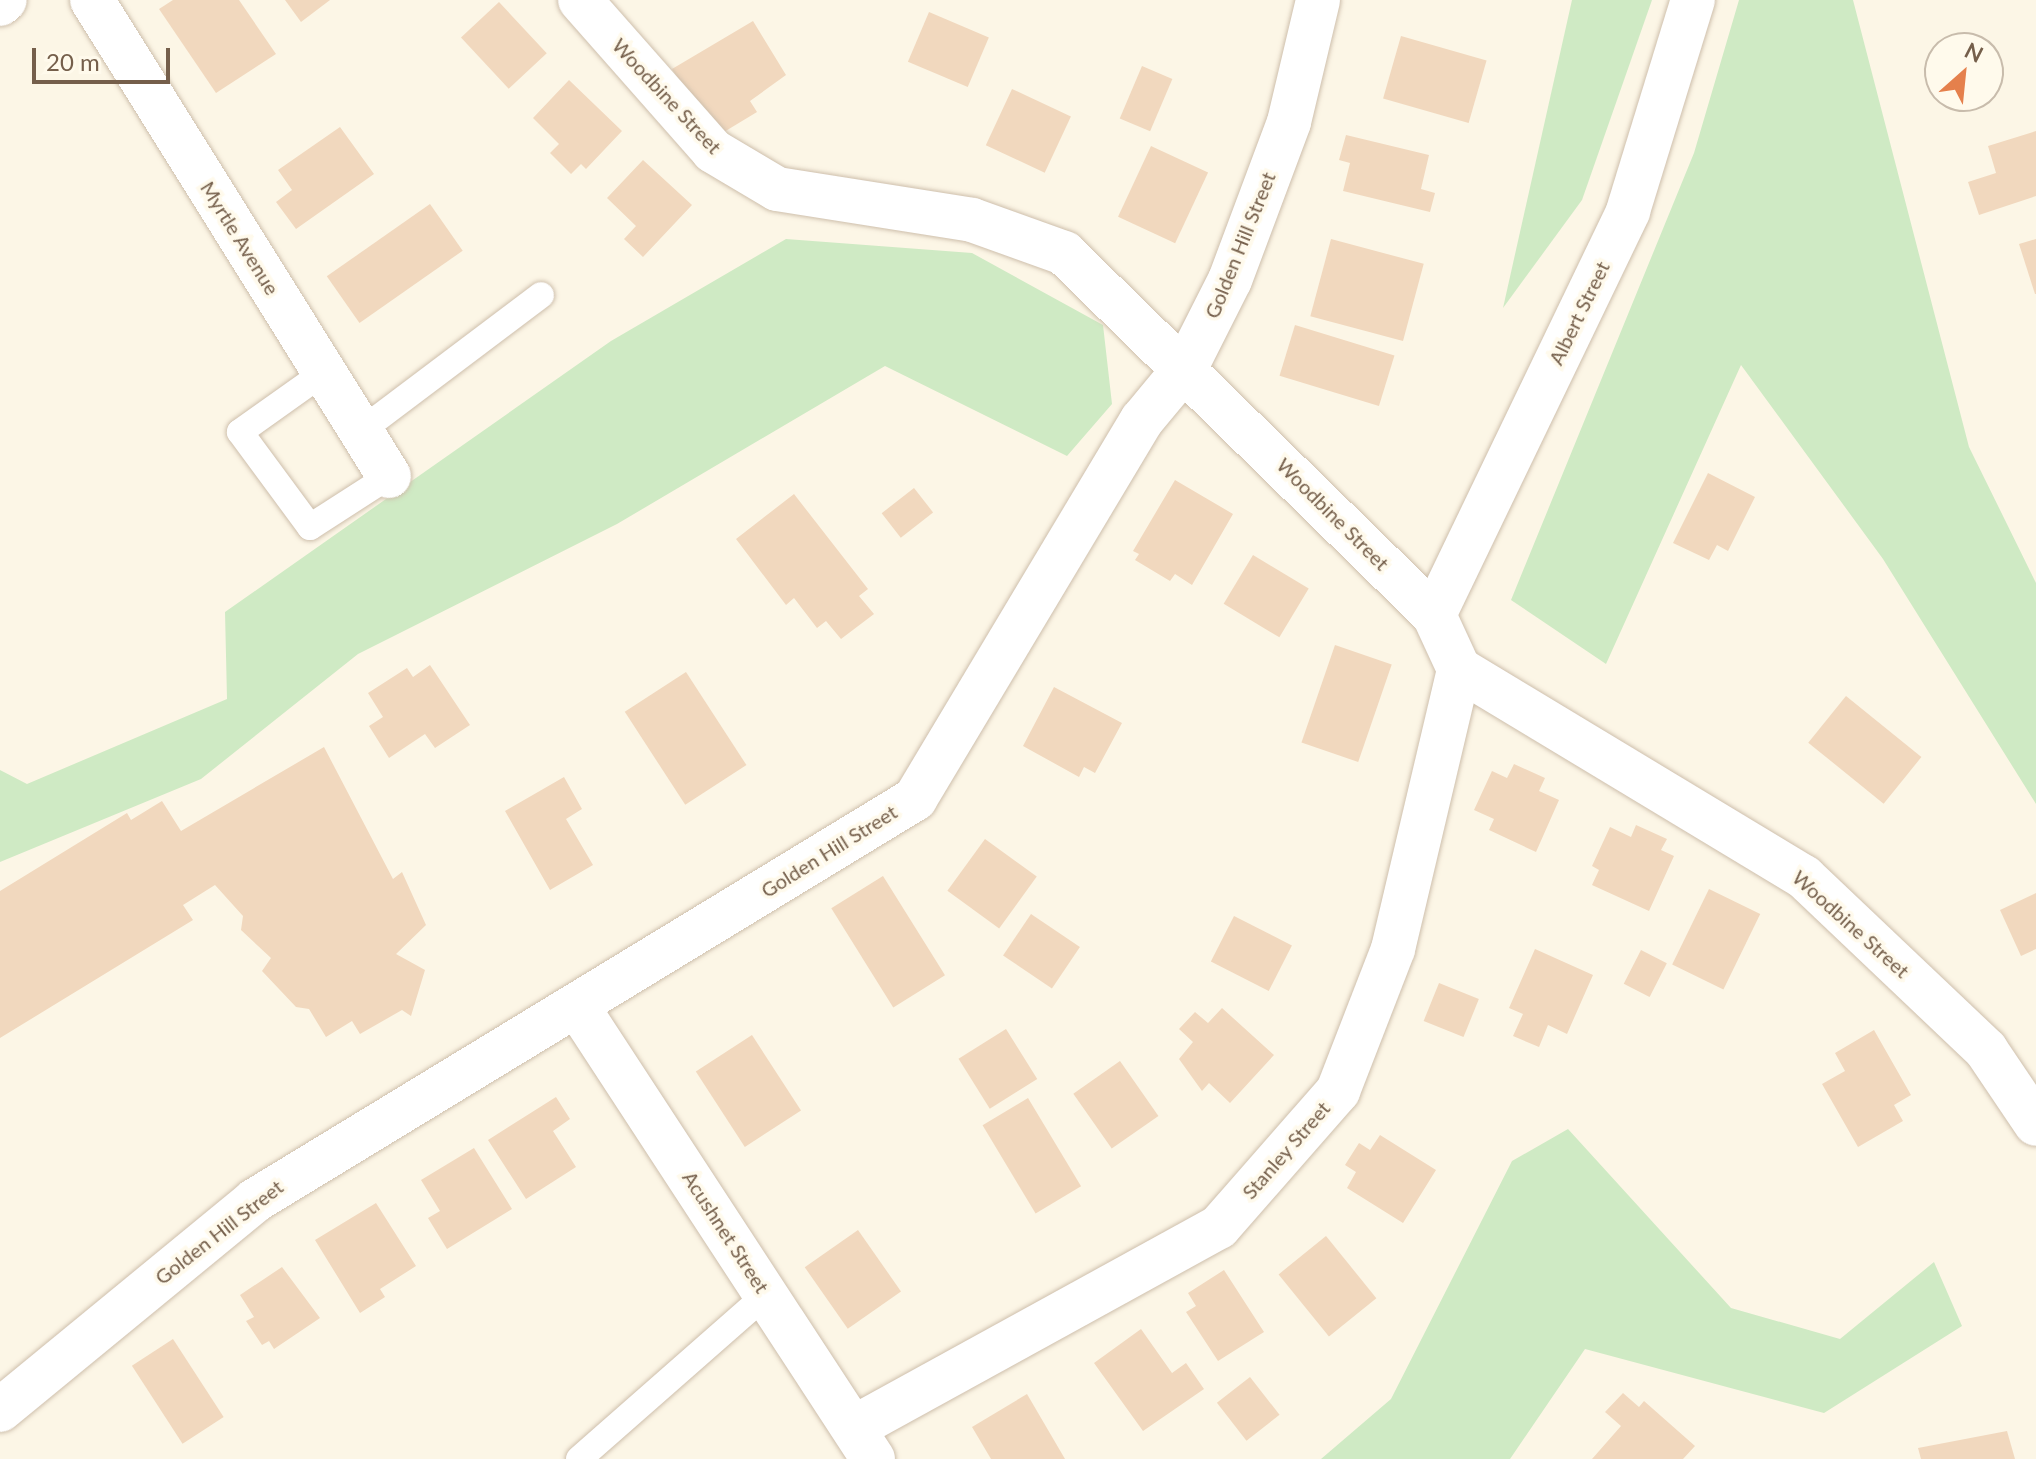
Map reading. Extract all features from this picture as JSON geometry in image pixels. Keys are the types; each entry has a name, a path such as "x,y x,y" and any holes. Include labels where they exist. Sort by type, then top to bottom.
{"street":[{"path":"0,4 5,0"},
{"name":"Myrtle Avenue","path":"92,0 389,476"},
{"name":"Woodbine Street","path":"580,0 713,151 777,189 972,220 1064,253 1186,367 1434,615 1459,669 1804,877 1986,1050 2036,1124"},
{"name":"Golden Hill Street","path":"0,1410 254,1201 915,799 1142,420 1186,367 1230,280 1289,122 1318,0"},
{"name":"Albert Street","path":"1434,615 1628,211 1693,0"},
{"name":"Stanley Street","path":"864,1443 1219,1227 1338,1091 1393,949 1459,669"},
{"name":"Acushnet Street","path":"577,1006 864,1443"}],"lane":[{"path":"362,430 541,295"},
{"path":"323,373 240,432 310,527 389,476"},
{"path":"579,1459 767,1294"}],"green space":[{"path":"1572,0 1652,0 1582,200 1503,308"},
{"path":"1739,0 1853,0 1969,447 2036,583 2036,804 1883,559 1741,365 1606,664 1511,600 1694,153"},
{"path":"786,239 972,253 1103,325 1112,404 1067,456 885,366 617,524 358,654 201,779 0,862 0,770 27,784 227,699 225,612 611,341"},
{"path":"1568,1129 1731,1308 1840,1339 1934,1262 1962,1326 1824,1413 1585,1349 1510,1459 1321,1459 1391,1399 1512,1161"}],"building":[{"path":"173,0 239,0 276,54 216,93 159,9"},
{"path":"285,0 330,0 301,22"},
{"path":"499,2 547,53 509,89 461,37"},
{"path":"929,12 989,37 968,87 908,62"},
{"path":"753,21 786,75 750,101 757,112 714,138 672,69"},
{"path":"1401,36 1487,61 1469,123 1383,98"},
{"path":"1142,66 1172,79 1150,131 1120,118"},
{"path":"569,80 622,131 586,169 581,164 571,174 550,153 559,144 533,118"},
{"path":"1012,89 1071,116 1045,173 986,145"},
{"path":"340,127 374,174 296,229 276,202 292,190 278,170"},
{"path":"2036,131 2036,196 1979,215 1968,182 1996,173 1988,146"},
{"path":"1346,135 1429,155 1421,189 1435,193 1430,212 1343,191 1350,163 1339,160"},
{"path":"1151,146 1208,173 1175,243 1118,217"},
{"path":"643,160 692,205 643,257 624,239 636,226 607,198"},
{"path":"430,204 463,251 359,323 327,276"},
{"path":"1331,239 1424,264 1403,341 1310,316"},
{"path":"2036,239 2036,294 2035,294 2019,244"},
{"path":"1295,325 1394,355 1379,406 1280,376"},
{"path":"1708,473 1755,497 1728,551 1717,545 1709,560 1673,543"},
{"path":"1175,480 1233,514 1192,585 1175,574 1170,581 1135,560 1139,554 1133,551"},
{"path":"914,488 933,512 901,538 882,513"},
{"path":"794,494 868,589 859,596 874,614 841,639 826,621 817,628 794,598 786,605 736,539"},
{"path":"1253,555 1309,588 1279,637 1224,604"},
{"path":"1335,645 1392,665 1358,762 1301,742"},
{"path":"430,665 470,725 435,748 425,734 389,758 369,726 383,717 368,693 407,668 413,677"},
{"path":"686,672 746,765 685,805 625,712"},
{"path":"1054,687 1122,723 1095,773 1084,767 1079,777 1023,746"},
{"path":"1846,696 1921,757 1884,804 1808,743"},
{"path":"324,747 393,879 402,872 426,925 396,954 425,970 411,1016 402,1010 360,1034 352,1021 326,1037 309,1009 296,1007 262,971 271,958 241,930 243,916 215,885 183,905 193,920 0,1038 0,891 127,813 131,820 162,801 181,831"},
{"path":"1514,764 1545,778 1539,791 1559,800 1536,852 1489,830 1494,819 1474,810 1492,771 1507,778"},
{"path":"564,777 582,809 566,819 593,865 550,890 505,811"},
{"path":"1636,825 1667,839 1661,850 1674,856 1649,911 1592,885 1599,870 1592,866 1610,827 1631,837"},
{"path":"985,839 1037,877 999,928 947,891"},
{"path":"883,876 945,975 893,1008 831,908"},
{"path":"1709,889 1760,914 1723,989 1672,964"},
{"path":"2036,893 2036,949 2021,956 2000,910"},
{"path":"1031,914 1080,947 1052,988 1003,955"},
{"path":"1234,916 1292,946 1269,991 1211,961"},
{"path":"1535,949 1593,975 1567,1034 1548,1025 1539,1047 1513,1036 1523,1014 1509,1008"},
{"path":"1641,950 1667,963 1650,997 1624,984"},
{"path":"1439,983 1479,999 1464,1037 1424,1021"},
{"path":"1222,1008 1274,1055 1230,1103 1209,1083 1202,1091 1179,1059 1193,1042 1179,1029 1195,1012 1208,1023"},
{"path":"1006,1029 1037,1079 990,1109 959,1059"},
{"path":"1874,1030 1911,1095 1894,1105 1903,1121 1858,1147 1822,1084 1845,1071 1835,1053"},
{"path":"752,1035 801,1110 745,1147 696,1071"},
{"path":"1120,1061 1158,1116 1112,1149 1073,1094"},
{"path":"556,1097 570,1119 553,1131 576,1167 526,1199 488,1140"},
{"path":"1028,1098 1081,1186 1036,1214 983,1125"},
{"path":"1380,1135 1436,1170 1403,1223 1347,1188 1356,1172 1345,1165 1359,1143 1370,1150"},
{"path":"474,1148 512,1209 447,1249 428,1218 440,1211 421,1180"},
{"path":"376,1203 416,1266 380,1289 385,1297 360,1313 315,1240"},
{"path":"858,1230 901,1291 848,1329 805,1267"},
{"path":"1326,1236 1376,1298 1329,1337 1279,1274"},
{"path":"282,1267 320,1318 274,1349 269,1341 262,1345 246,1321 254,1317 240,1295"},
{"path":"1224,1270 1264,1332 1218,1361 1186,1312 1196,1306 1188,1293"},
{"path":"1141,1329 1172,1373 1186,1363 1204,1389 1143,1431 1094,1363"},
{"path":"173,1339 224,1417 183,1444 132,1366"},
{"path":"1250,1377 1280,1415 1246,1441 1217,1403"},
{"path":"1623,1393 1639,1407 1644,1401 1695,1446 1683,1459 1592,1459 1621,1426 1605,1412"},
{"path":"1027,1394 1065,1459 991,1459 972,1427"},
{"path":"2007,1431 2015,1459 1921,1459 1918,1448"}]}
